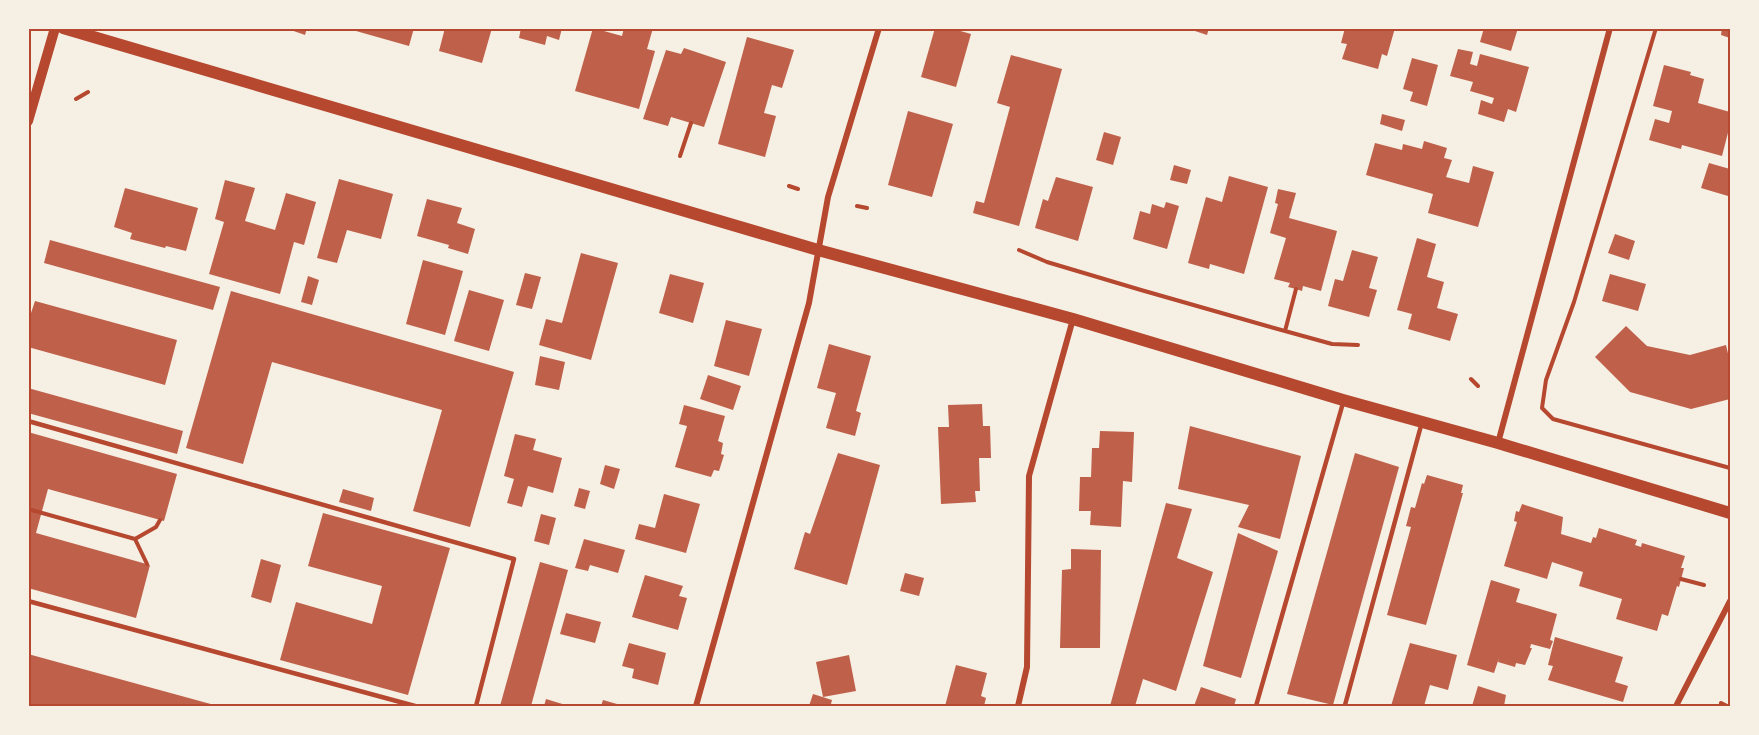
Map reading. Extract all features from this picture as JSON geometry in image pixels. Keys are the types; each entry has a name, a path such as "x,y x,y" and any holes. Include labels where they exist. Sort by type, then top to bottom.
{"main road":[{"path":"63,28 818,250 1072,319 1731,513"}],"street":[{"path":"28,121 55,28"},
{"path":"696,706 809,303 828,197 879,28"},
{"path":"1498,443 1610,28"},
{"path":"1018,706 1027,667 1029,476 1072,319"},
{"path":"1676,706 1731,601"}],"lane":[{"path":"1256,706 1343,400"},
{"path":"28,422 514,558 476,706"},
{"path":"1345,705 1422,422"},
{"path":"28,601 415,706"}],"path":[{"path":"1656,28 1574,302 1546,380 1542,408 1553,419 1731,468"},
{"path":"76,99 88,92"},
{"path":"680,156 691,123"},
{"path":"789,186 798,189"},
{"path":"857,206 867,208"},
{"path":"1019,250 1047,262 1141,291 1332,344 1358,345"},
{"path":"1284,331 1296,290"},
{"path":"1471,379 1478,386"},
{"path":"28,509 135,539 156,527 160,520"},
{"path":"135,539 147,564"},
{"path":"1681,579 1704,585"},
{"path":"1722,703 1727,706"}],"building":[{"path":"285,28 307,28 305,35"},
{"path":"356,28 414,28 409,46 356,31"},
{"path":"445,28 492,28 482,63 439,51"},
{"path":"521,28 562,28 559,40 547,36 545,45 519,38"},
{"path":"593,28 622,36 624,28 653,28 647,49 655,51 639,109 575,91"},
{"path":"935,28 950,28 971,34 956,87 921,77"},
{"path":"1186,28 1209,28 1207,35"},
{"path":"1345,28 1395,28 1387,56 1382,54 1378,69 1342,59 1347,44 1341,43"},
{"path":"1484,28 1518,28 1511,51 1480,42"},
{"path":"1722,28 1730,28 1730,38 1721,35"},
{"path":"747,37 794,50 782,88 772,85 764,113 776,116 765,157 718,144"},
{"path":"684,48 726,62 704,127 671,117 668,126 643,119 666,50 681,54"},
{"path":"1458,49 1473,52 1470,64 1477,66 1480,54 1529,67 1516,112 1508,109 1504,122 1478,114 1481,100 1492,104 1494,98 1470,91 1473,82 1450,76"},
{"path":"1011,55 1062,69 1019,226 973,213 976,201 984,203 1010,107 997,103"},
{"path":"1412,58 1438,65 1427,106 1410,101 1413,92 1403,89"},
{"path":"1664,65 1691,72 1690,75 1704,79 1698,103 1730,112 1730,125 1722,156 1682,145 1681,149 1649,140 1655,119 1669,123 1672,111 1653,106"},
{"path":"908,111 953,124 932,197 888,185"},
{"path":"1382,114 1405,120 1402,131 1380,124"},
{"path":"1104,132 1121,137 1113,165 1096,160"},
{"path":"1424,141 1447,148 1444,158 1452,160 1446,177 1469,183 1473,166 1494,172 1478,227 1428,213 1433,194 1366,175 1375,143 1402,150 1403,144 1422,149"},
{"path":"1709,163 1730,169 1728,196 1701,188"},
{"path":"1174,165 1191,170 1187,184 1170,180"},
{"path":"1229,176 1268,187 1244,274 1210,264 1209,269 1188,263 1206,197 1222,202"},
{"path":"1056,177 1093,187 1078,241 1035,228 1043,199 1048,201"},
{"path":"339,179 393,194 381,239 347,230 337,263 317,258"},
{"path":"225,180 255,188 245,221 275,230 286,193 316,202 304,245 294,242 280,294 209,274 224,222 215,219"},
{"path":"125,188 198,208 186,251 130,239 132,233 114,227"},
{"path":"1278,189 1296,193 1289,218 1337,231 1321,291 1303,286 1302,291 1288,287 1290,283 1274,279 1286,238 1270,233 1278,204 1275,203"},
{"path":"427,199 462,208 457,223 475,229 468,254 448,248 449,245 417,236"},
{"path":"1166,202 1179,206 1167,249 1133,239 1140,211 1150,214 1152,204 1164,208"},
{"path":"1615,234 1635,241 1629,260 1608,253"},
{"path":"1417,238 1436,244 1427,277 1444,282 1437,308 1458,314 1450,341 1408,329 1412,314 1397,310"},
{"path":"50,240 220,287 213,310 44,263"},
{"path":"1352,250 1378,257 1369,288 1377,290 1369,317 1328,306 1335,279 1343,281"},
{"path":"581,253 618,263 591,360 539,345 546,319 562,323"},
{"path":"423,260 463,271 445,335 406,324"},
{"path":"525,273 541,277 532,309 516,305"},
{"path":"670,274 704,283 693,323 659,313"},
{"path":"1610,274 1646,284 1638,311 1602,301"},
{"path":"308,276 319,280 312,305 301,302"},
{"path":"469,290 504,300 489,351 454,341"},
{"path":"231,291 514,372 470,527 413,511 442,410 272,362 243,464 186,448"},
{"path":"35,301 177,340 165,385 28,347 28,322"},
{"path":"726,320 762,329 749,376 714,366"},
{"path":"1626,326 1647,346 1690,355 1726,345 1730,362 1730,399 1691,409 1630,392 1595,357"},
{"path":"829,344 871,356 856,411 861,413 855,436 826,428 836,393 817,388"},
{"path":"540,356 565,362 559,390 535,385"},
{"path":"708,375 741,386 733,410 700,399"},
{"path":"28,388 183,431 177,454 28,413"},
{"path":"982,404 983,426 990,426 991,458 979,458 980,491 975,491 976,502 941,504 938,427 949,427 948,405"},
{"path":"684,405 725,416 718,441 723,443 721,454 724,455 719,471 714,470 711,477 675,467 687,426 679,424"},
{"path":"1190,426 1301,456 1280,539 1238,527 1249,505 1178,489"},
{"path":"1100,431 1134,432 1132,482 1123,481 1121,527 1090,525 1091,511 1079,511 1080,477 1091,477 1092,448 1099,448"},
{"path":"28,432 177,474 164,521 48,489 36,533 150,565 136,618 28,588"},
{"path":"515,434 536,439 533,450 562,458 553,493 528,486 522,507 507,503 514,479 504,476"},
{"path":"838,453 880,465 847,585 794,569 805,532 810,534"},
{"path":"1355,453 1399,467 1333,705 1287,694"},
{"path":"605,465 620,469 614,489 600,484"},
{"path":"1427,475 1463,485 1461,493 1463,493 1426,625 1387,615 1411,527 1406,526 1411,507 1415,508 1422,483 1424,484"},
{"path":"579,488 590,491 585,509 574,506"},
{"path":"343,489 374,498 371,511 339,502"},
{"path":"664,494 700,504 686,553 635,539 639,524 655,528"},
{"path":"1166,503 1192,509 1177,558 1213,572 1176,691 1143,679 1135,706 1110,706"},
{"path":"1522,504 1563,517 1561,534 1591,543 1593,537 1596,538 1599,528 1637,540 1635,545 1641,547 1642,543 1685,556 1679,587 1677,586 1668,616 1662,614 1657,631 1616,619 1622,599 1579,586 1583,572 1552,562 1547,579 1504,566 1517,522 1514,521 1516,511 1519,512"},
{"path":"323,513 450,548 408,695 280,660 296,602 372,624 382,586 308,566"},
{"path":"541,514 556,518 549,545 534,541"},
{"path":"1238,533 1278,551 1241,678 1203,666"},
{"path":"584,539 625,550 618,573 590,565 588,571 575,568"},
{"path":"1071,549 1101,550 1100,648 1060,648 1062,570 1071,569"},
{"path":"261,559 281,565 271,603 251,597"},
{"path":"540,562 568,570 531,706 500,706"},
{"path":"905,573 924,578 919,596 900,591"},
{"path":"645,575 683,586 679,596 687,598 678,630 632,617"},
{"path":"1491,580 1520,589 1516,602 1557,614 1550,649 1531,644 1530,648 1532,648 1525,665 1516,663 1515,667 1498,662 1499,658 1494,673 1467,665"},
{"path":"566,613 601,622 595,643 560,634"},
{"path":"1555,637 1623,657 1615,682 1628,686 1623,702 1548,680 1553,666 1548,665"},
{"path":"629,643 666,653 658,685 632,678 634,669 622,666"},
{"path":"1410,643 1457,655 1448,690 1430,685 1424,706 1391,706"},
{"path":"28,654 218,706 28,706"},
{"path":"849,655 856,691 823,697 816,662"},
{"path":"956,665 987,673 981,696 986,698 984,706 945,706"},
{"path":"1478,686 1506,695 1504,706 1472,706"},
{"path":"1201,687 1236,699 1234,706 1194,706"},
{"path":"813,694 832,700 831,704 837,706 809,706"},
{"path":"546,699 569,706 544,706"},
{"path":"603,700 624,706 601,706"}]}
